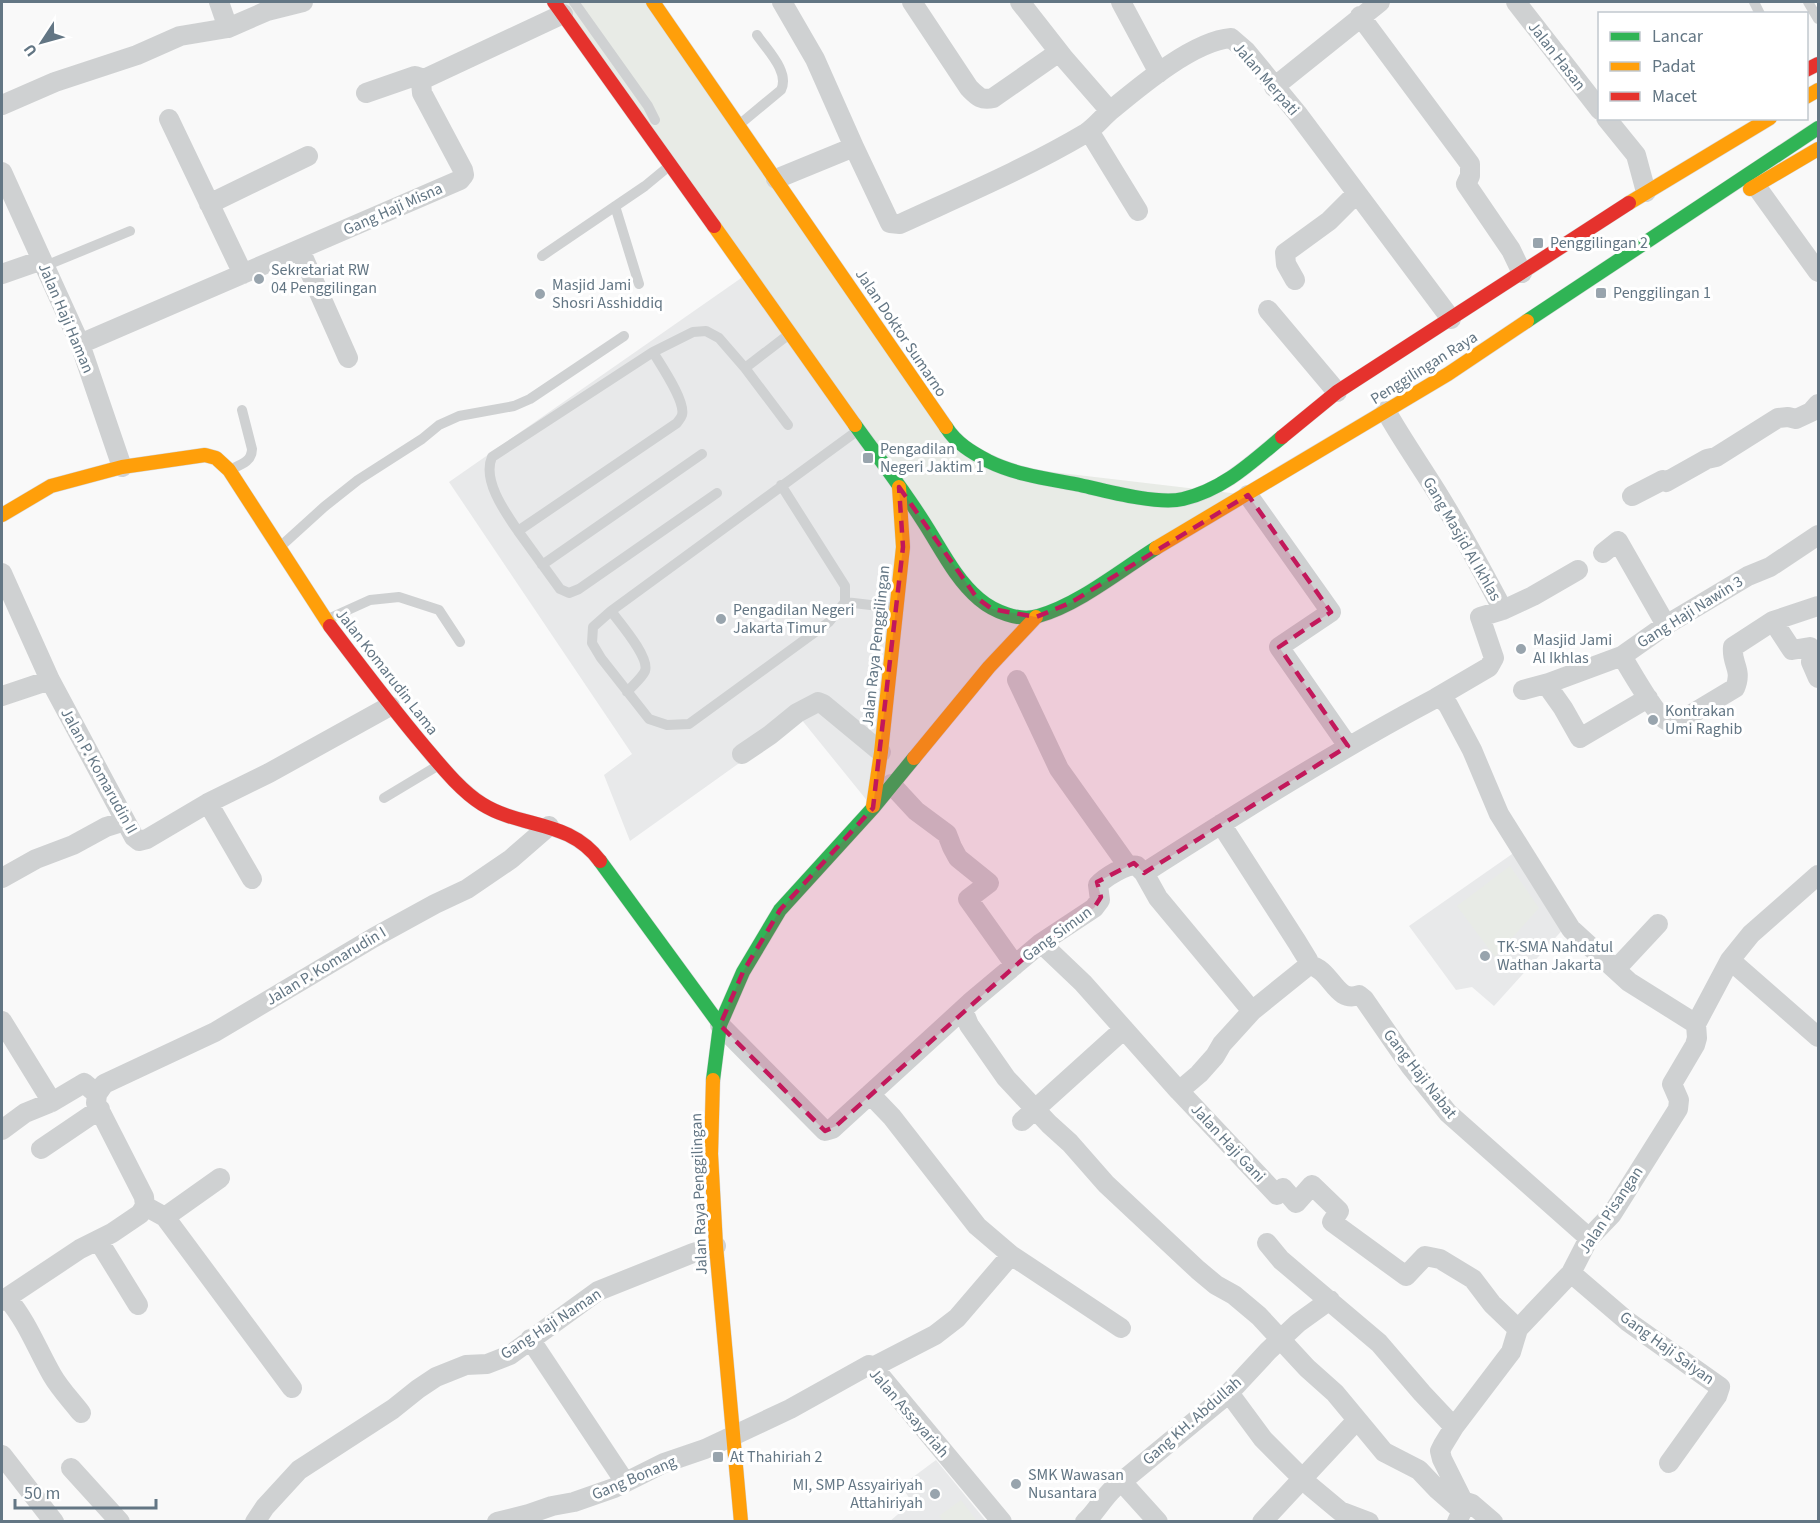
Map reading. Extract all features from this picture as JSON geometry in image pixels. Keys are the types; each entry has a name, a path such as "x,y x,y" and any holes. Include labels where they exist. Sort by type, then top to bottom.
{"main road":[{"name":"Jalan Doktor Sumarno","path":"653,2 955,441 988,461 1018,472 1054,482 1140,498 1181,500 1208,491 1233,477"},
{"path":"564,6 671,165 899,487 959,577 977,598 992,609 1015,616 1036,617"},
{"name":"Penggilingan Raya","path":"1233,477 1337,392 1646,192 1767,120"},
{"path":"1664,181 1731,125"},
{"name":"Penggilingan Raya","path":"1036,617 1070,603 1196,523 1248,495 1448,374 1818,128"},
{"path":"1689,214 1756,186 1818,149"},
{"name":"Jalan Komarudin Lama","path":"2,514 51,486 122,467 205,455 216,458 229,470 326,620 390,706 440,765 482,804 503,815 549,826 578,839 593,852 720,1025"},
{"name":"Jalan Raya Penggilingan","path":"873,808 903,547 899,487"},
{"name":"Jalan Raya Penggilingan","path":"741,1521 716,1246 711,1154 712,1092 720,1025 743,972 780,910 873,808 989,668 1036,617"}],"street":[{"path":"219,2 228,28"},
{"path":"2,105 56,82 89,73 180,36 228,28 267,11 303,2"},
{"path":"776,179 854,147 815,59 782,2"},
{"path":"912,2 969,88 980,98 986,100 993,98 1059,52"},
{"path":"1020,2 1110,111"},
{"path":"1121,2 1159,73"},
{"name":"Jalan Hasan","path":"1518,2 1598,109"},
{"path":"366,93 415,76 424,79 564,6"},
{"path":"1274,87 1366,8 1470,164 1470,176 1466,184 1511,250 1522,273"},
{"name":"Jalan Merpati","path":"854,147 890,223 900,224 1023,168 1089,131 1110,111 1190,52 1231,38 1246,51 1297,113 1451,319"},
{"name":"Gang Haji Misna","path":"80,344 462,178 463,170 422,93 421,82 424,79"},
{"path":"169,119 243,274"},
{"path":"1608,120 1636,154 1646,192"},
{"path":"1089,131 1138,211"},
{"path":"209,204 308,156"},
{"name":"Jalan Haji Haman","path":"2,172 80,344 122,467"},
{"path":"1756,186 1818,272"},
{"path":"1295,280 1286,264 1285,253 1329,221 1356,194"},
{"path":"300,250 348,358"},
{"path":"2,274 43,263"},
{"path":"1268,310 1337,392"},
{"path":"1632,496 1663,480 1666,482 1707,459 1716,457 1778,418 1796,419 1811,412 1818,404"},
{"name":"Gang Masjid Al Ikhlas","path":"1386,411 1446,507 1488,579 1503,610 1480,617 1494,658 1493,663 1430,701"},
{"path":"1248,495 1331,612 1279,647 1348,746"},
{"name":"Gang Haji Nawin 3","path":"1522,690 1546,684 1622,656 1666,625 1748,576 1770,567 1818,535"},
{"path":"1603,553 1618,541 1666,625"},
{"path":"1503,610 1578,570"},
{"name":"Jalan P. Komarudin II","path":"2,573 50,680 125,821 134,837 139,841 147,839 208,802 269,773 390,706"},
{"path":"1622,656 1648,698 1665,720 1673,722 1683,720 1735,688 1739,674 1734,660 1733,647 1773,621 1818,606"},
{"path":"1773,621 1792,650 1810,647 1813,658 1811,662 1818,678"},
{"path":"2,696 50,680"},
{"path":"1017,680 1059,770 1158,898 1252,1011"},
{"path":"1546,684 1580,738 1648,698"},
{"path":"1430,701 1443,700 1448,705 1472,750 1499,814 1571,929 1629,982 1696,1024"},
{"name":"Gang Simun","path":"720,1025 825,1131 836,1126 963,1010 1041,943 1094,908 1101,897 1098,885 1101,882 1136,870 1221,824 1348,746 1430,701"},
{"path":"742,754 796,713 818,702 881,752"},
{"path":"891,784 916,811 947,834 958,858 988,883 968,899 1015,965"},
{"path":"208,802 252,879"},
{"path":"2,878 36,858 125,821"},
{"path":"1179,1091 1200,1074 1222,1044 1252,1011 1309,965 1298,942 1221,824"},
{"name":"Jalan P. Komarudin I","path":"41,1149 98,1101 104,1084 215,1032 389,929 467,889 511,859 549,826"},
{"name":"Jalan Pisangan","path":"1461,1511 1440,1451 1454,1427 1511,1352 1518,1329 1571,1273 1589,1238 1612,1214 1678,1109 1679,1100 1672,1084 1695,1045 1696,1024 1730,960 1751,934 1818,875"},
{"path":"1616,969 1658,924"},
{"name":"Jalan Haji Gani","path":"1041,943 1083,982 1179,1091 1277,1195 1283,1188 1296,1203 1312,1185 1339,1211 1332,1222 1406,1276 1425,1256 1440,1259 1473,1280 1492,1304 1518,1329"},
{"path":"1730,960 1818,1037"},
{"name":"Gang Haji Nabat","path":"1309,965 1322,969 1345,996 1351,998 1359,995 1364,999 1411,1067 1448,1113 1589,1238"},
{"path":"963,1010 969,1025 1029,1115 1070,1143 1106,1184 1198,1270 1259,1316 1280,1340 1335,1393 1384,1452 1419,1470 1461,1511 1472,1504 1493,1521"},
{"path":"2,1021 52,1102"},
{"path":"1029,1115 1124,1029"},
{"path":"2,1130 25,1113 52,1102 84,1083 98,1101 144,1197 145,1206 140,1214 80,1249 4,1299 15,1308 52,1375 81,1413"},
{"path":"870,1095 892,1117 976,1226 1011,1255 1121,1328"},
{"path":"165,1217 220,1178"},
{"path":"145,1206 165,1217 292,1388"},
{"path":"98,1240 138,1305"},
{"path":"1267,1243 1281,1260 1379,1343 1454,1427"},
{"name":"Gang Haji Naman","path":"255,1521 299,1470 393,1409 436,1377 466,1365 487,1364 510,1355 598,1291 716,1246"},
{"path":"873,1367 935,1335 957,1318 1011,1255"},
{"name":"Gang Haji Saiyan","path":"1571,1273 1627,1321 1720,1387 1717,1396 1669,1463"},
{"name":"Gang KH. Abdullah","path":"1085,1521 1093,1515 1103,1498 1121,1481 1229,1394 1298,1323 1330,1300"},
{"path":"530,1339 625,1482"},
{"name":"Jalan Assayariah","path":"734,1436 790,1409 869,1365 1002,1521"},
{"path":"1229,1394 1263,1439 1303,1479 1340,1511 1370,1521"},
{"path":"1262,1521 1357,1420"},
{"name":"Gang Bonang","path":"497,1521 574,1502 614,1488 664,1463 734,1436"},
{"path":"2,1455 54,1521"},
{"path":"71,1468 120,1521"},
{"path":"1121,1481 1158,1521"}],"lane":[{"path":"1808,2 1818,19"},
{"path":"542,256 645,186 671,165 661,131 648,106 564,6"},
{"path":"697,85 715,106 739,125 782,90 784,84 782,72 758,35"},
{"path":"615,206 639,284"},
{"path":"43,263 130,231"},
{"path":"717,493 579,589 569,593 560,589 509,518 489,479 488,465 492,457 653,351 693,332 706,331 719,338 788,425"},
{"path":"745,368 791,333"},
{"path":"279,548 358,480 422,439 439,425 459,416 514,406 530,399 624,336"},
{"path":"518,531 677,423 683,414 682,407 672,383 653,351"},
{"path":"229,470 248,461 252,455 242,410"},
{"path":"782,485 845,586 845,602 829,622 689,724 667,725 649,719 592,643 593,627 611,611 782,485 858,430"},
{"path":"542,565 702,454"},
{"path":"326,620 370,600 399,597 439,610 460,642"},
{"path":"845,602 896,608"},
{"path":"611,611 634,641 646,666 645,673 627,692"},
{"path":"384,798 440,765"}],"highlighted area":[{"path":"899,487 977,598 992,609 1036,617 1070,603 1248,495 1331,612 1279,647 1348,746 1144,873 1134,863 1097,882 1101,897 1094,908 1041,943 836,1126 825,1131 720,1025 743,972 780,910 873,808 903,547"}],"shaded area":[{"path":"556,2 653,2 955,441 1002,466 1248,495 1036,617 873,808 899,486"},
{"path":"747,274 899,487 873,808 801,719 630,841 604,775 632,754 449,482"},
{"name":"TK-SMA Nahdatul Wathan Jakarta","path":"1515,852 1566,926 1494,1006 1472,987 1456,990 1409,926"},
{"path":"1510,866 1539,908 1495,957 1457,906"},
{"name":"MI, SMP Assyairiyah Attahiriyah","path":"936,1460 986,1521 889,1522 912,1502 901,1486"},
{"path":"961,1500 977,1521 943,1521 939,1516"}],"traffic: fast":[{"path":"1527,321 1818,128"},
{"path":"855,425 907,497 948,562 970,591 991,608 1023,618 1053,611 1099,586 1156,548"},
{"path":"946,427 954,438 970,451 1010,470 1117,494 1160,500 1183,499 1211,489 1236,474 1282,437"},
{"path":"713,1080 720,1025 743,972 780,910 873,808 914,758"},
{"path":"600,861 720,1025"}],"traffic: slow":[{"path":"653,2 946,427"},
{"path":"1808,96 1818,90"},
{"path":"1629,203 1767,120"},
{"path":"1750,189 1818,149"},
{"path":"714,226 855,425"},
{"path":"1156,548 1448,374 1527,321"},
{"path":"2,515 51,486 122,467 205,455 216,458 229,470 330,626"},
{"path":"873,806 903,547 899,487"},
{"path":"914,758 989,667 1036,617"},
{"path":"713,1080 711,1154 716,1246 741,1522"}],"traffic: jam":[{"path":"554,2 714,226"},
{"path":"1808,69 1818,64"},
{"path":"1282,437 1337,392 1629,203"},
{"path":"330,626 412,731 466,792 497,812 560,831 574,838 600,861"}],"place":[{"name":"Penggilingan 2","path":"1538,243"},
{"name":"Sekretariat RW 04 Penggilingan","path":"259,279"},
{"name":"Penggilingan 1","path":"1601,293"},
{"name":"Masjid Jami Shosri Asshiddiq","path":"540,294"},
{"name":"Pengadilan Negeri Jaktim 1","path":"868,458"},
{"name":"Pengadilan Negeri Jakarta Timur","path":"721,619"},
{"name":"Masjid Jami Al Ikhlas","path":"1521,649"},
{"name":"Kontrakan Umi Raghib","path":"1653,720"},
{"name":"TK-SMA Nahdatul Wathan Jakarta","path":"1485,956"},
{"name":"At Thahiriah 2","path":"718,1457"},
{"name":"SMK Wawasan Nusantara","path":"1016,1484"},
{"name":"MI, SMP Assyairiyah Attahiriyah","path":"935,1494"}]}
